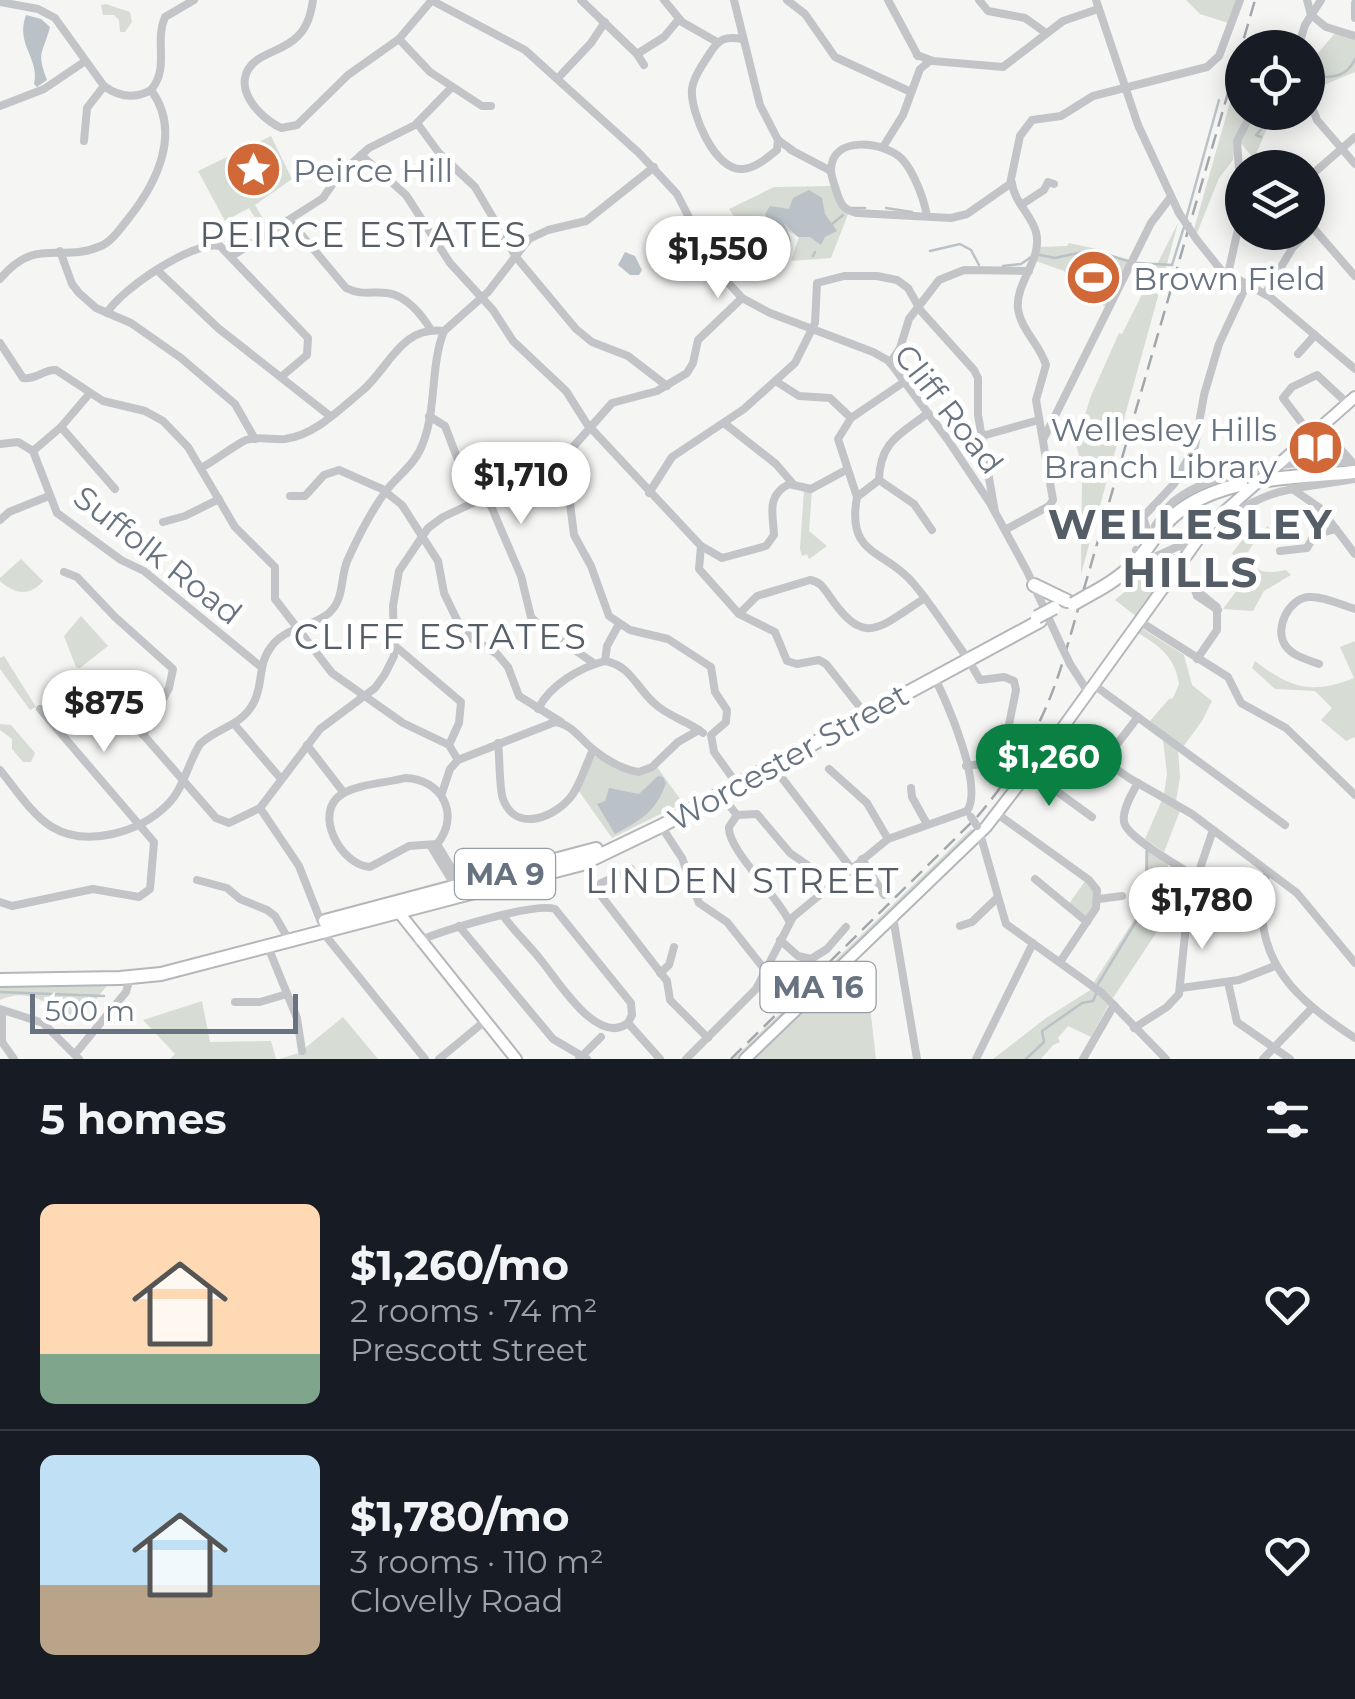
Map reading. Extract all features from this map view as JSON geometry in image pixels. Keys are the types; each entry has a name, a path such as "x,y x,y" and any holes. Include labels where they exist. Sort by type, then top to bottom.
{"highway":[{"name":"Worcester Street","path":"340,921 397,910 606,846 1079,597 1115,574 1139,553 1151,528 1181,510 1218,492 1354,467"},
{"path":"1034,586 1079,597"},
{"name":"Worcester Street","path":"1,976 150,970 340,921 458,885 575,866 661,826 966,657"},
{"name":"Worcester Street","path":"1,976 130,978 173,971 321,926"}],"main road":[{"name":"MA 16","path":"745,1059 969,844 974,822 996,814 1200,537 1351,400"},
{"path":"969,844 977,842 985,848"},
{"path":"397,910 516,1059"}],"street":[{"path":"0,2 38,9 55,18 104,86 114,93 132,96 151,90 161,75 160,32 165,17 194,0"},
{"path":"313,0 301,33 257,60 246,77 245,89 252,106 278,127 296,126 348,75 399,39 432,0"},
{"name":"Cliff Road","path":"432,0 449,4 517,44 654,167 681,200 720,276 742,298 767,312 877,354 890,363 995,512 1070,664 1091,689"},
{"path":"581,0 644,65"},
{"path":"664,0 679,19 717,42"},
{"path":"734,0 760,105 778,140 832,171"},
{"path":"787,0 807,17 835,57 912,92"},
{"path":"882,147 903,115 919,70 917,54 888,0"},
{"path":"978,0 989,12 1025,18 1046,33"},
{"path":"1005,530 1052,504 1036,398 1046,366 1023,324 1018,306 1037,235 1015,196 1012,180 1020,136 1030,122 1042,116 1063,115 1093,96 1190,74 1212,64 1240,0"},
{"path":"1307,0 1311,15 1328,28 1354,34"},
{"path":"1305,30 1321,0"},
{"path":"1355,3 1355,18"},
{"path":"917,54 934,61 1005,66 1046,33 1097,4 1126,90 1170,198 1197,240 1215,265 1264,294 1355,369"},
{"path":"637,54 664,37 679,19"},
{"path":"558,78 594,40 605,22"},
{"path":"742,38 727,37 717,42 698,72 692,91 698,118 715,154 728,166 742,169 777,151 792,150"},
{"path":"399,39 428,70 482,106"},
{"path":"919,70 934,61"},
{"path":"0,106 44,89 84,62"},
{"path":"84,141 87,108 104,86"},
{"path":"232,256 325,196 338,176 361,155 418,123 452,87"},
{"path":"0,279 24,258 89,250 106,244 150,190 166,132 164,112 151,90"},
{"path":"418,123 441,155 475,187 515,255 576,330 592,342 628,356 666,386"},
{"path":"1325,128 1355,164"},
{"path":"1228,274 1242,212 1238,137 1242,130"},
{"path":"1325,163 1355,137"},
{"path":"777,151 778,140"},
{"path":"928,216 907,166 898,156 882,147 858,145 845,148 835,158 832,171 840,202 849,212 928,216 958,217 1001,192 1012,180"},
{"path":"361,155 408,198 450,263 513,341 566,391 591,428 701,546 722,558 772,542 772,501 785,485 812,489 846,470"},
{"path":"0,770 50,826 62,832 95,836 141,824 169,804 200,744 208,736 234,725 258,695 260,666 275,642 334,608 346,563 386,492 418,455 444,331 482,298 523,244 539,233 588,220 654,167"},
{"path":"1021,205 1044,190"},
{"path":"1001,192 1015,196"},
{"path":"1043,440 1152,221 1170,198"},
{"path":"289,220 346,288 360,294 388,292 398,296 410,304 431,330"},
{"path":"1325,242 1355,276"},
{"path":"108,312 136,282 209,244 222,246 309,341 306,356 281,378"},
{"path":"1264,294 1291,250"},
{"path":"60,252 76,290 94,307 134,324 181,358 235,404 255,439"},
{"path":"890,363 900,350 910,319 932,286 952,273 967,270 1029,270"},
{"path":"158,271 218,328 330,416"},
{"path":"648,493 672,457 777,382 802,353 816,313 814,287 822,280 855,276 892,278 908,288 918,308 976,372 995,512"},
{"path":"1151,528 1196,442 1219,344 1247,284"},
{"path":"92,676 182,781 223,822 260,808 327,723 366,695 385,674 394,646 394,590 404,561 421,537 443,517 546,468 612,404 644,396 688,373 698,340 742,298"},
{"path":"200,468 224,457 241,442 300,436 369,385 404,342 416,334 444,331"},
{"path":"1298,354 1315,335"},
{"path":"0,343 22,378 56,370 106,402 158,417 184,441 241,534 275,567 275,599 332,673 413,729 448,745 458,760"},
{"path":"1311,435 1286,406 1286,392 1317,375 1351,400"},
{"path":"777,382 799,396 830,398 851,418"},
{"path":"904,382 851,418 838,439 857,496 853,522 862,537 878,557 907,576 980,680 1014,681 1016,690 1003,754 988,763 966,766"},
{"path":"0,444 18,442 32,451 61,427 90,393"},
{"path":"857,496 879,480 885,448 928,413"},
{"path":"429,416 445,426 458,460 486,497 521,576 532,616 540,626 600,662 630,672 653,702 711,735"},
{"path":"982,436 1039,420"},
{"path":"724,422 776,464 794,485"},
{"path":"1321,426 1354,467"},
{"path":"61,427 115,489"},
{"path":"530,449 569,495 574,536 591,566 605,611 619,624 637,633 668,639 711,667 714,689 725,704 727,716 720,729 711,735"},
{"name":"Suffolk Road","path":"32,451 57,513 121,560 144,571 260,666"},
{"path":"1151,528 1176,500 1211,482 1328,463 1354,467"},
{"path":"1223,516 1260,497 1354,467"},
{"path":"290,496 305,496 322,476 335,470 386,492 403,506 438,561 444,593 458,622 471,638 497,654 508,667 519,696 561,722 593,750 639,772 652,767 678,742 699,730"},
{"path":"879,480 914,504 932,530"},
{"path":"1291,488 1317,505 1355,554"},
{"path":"1169,490 1176,500"},
{"path":"0,520 19,507 48,496"},
{"path":"163,522 219,499"},
{"path":"1280,551 1305,549 1314,535 1336,528"},
{"path":"701,546 699,569 739,614 775,632 787,661 797,664 818,660 826,664 863,711"},
{"path":"1139,553 1152,558 1180,546 1191,549"},
{"path":"64,572 77,577 172,668 170,688 143,736"},
{"path":"1174,572 1218,610 1217,630 1197,659"},
{"path":"739,614 758,596 810,580 821,585 847,621 864,628 882,626 925,598"},
{"path":"1319,664 1291,652 1283,642 1281,628 1290,608 1300,599 1312,597 1355,608"},
{"path":"1140,621 1234,678 1241,703 1286,728 1355,795"},
{"path":"544,726 542,711 552,689 600,662 619,624"},
{"path":"394,646 462,702 462,714 448,745"},
{"path":"934,677 957,724 974,822 1006,924 1114,1005 1160,1057"},
{"path":"1091,689 1138,716 1285,824"},
{"path":"0,902 12,906 93,889 143,896 150,889 154,842 40,708"},
{"path":"1104,760 1138,716"},
{"path":"442,793 428,782 412,778 344,793 331,807 330,818 339,846 355,864 375,866 409,846 433,845 444,834 448,821 442,793 450,769 458,760 561,722"},
{"path":"234,725 281,779"},
{"path":"1061,730 1179,806 1307,902 1355,963"},
{"path":"711,735 714,752 734,780"},
{"path":"498,743 502,798 510,812 522,820 536,820 562,806 581,780 593,750"},
{"path":"307,745 344,793"},
{"path":"772,765 851,868"},
{"path":"829,769 867,803 888,839"},
{"path":"1030,771 1092,818"},
{"path":"1138,783 1125,816 1127,828 1196,877"},
{"path":"911,788 927,824"},
{"path":"720,794 738,816"},
{"path":"260,808 299,866 321,926 425,1059"},
{"path":"789,921 776,896 729,836 729,827 738,816 758,814 790,853 833,883"},
{"path":"996,814 1090,881 1099,898"},
{"path":"686,1059 756,989 789,921 851,868 888,839 927,824 974,822"},
{"path":"661,826 682,858 698,903 727,922 765,970"},
{"path":"1134,1028 1170,1005 1181,988 1187,910 1213,830"},
{"path":"433,845 458,885"},
{"path":"862,859 884,895"},
{"path":"631,869 600,884 599,893 670,986 670,1000 708,1038"},
{"path":"1268,872 1262,891 1262,924 1275,966 1312,1008 1355,1038"},
{"path":"197,880 227,888 240,899 268,910 286,935"},
{"path":"1035,880 1088,922"},
{"path":"1099,898 1122,896"},
{"path":"960,926 972,922 996,898"},
{"path":"1060,962 1088,922 1099,898"},
{"path":"418,941 459,926 542,906 554,908 631,1004 628,1023 620,1029 608,1028 586,1014 504,917"},
{"path":"893,917 917,1059"},
{"path":"459,926 553,1039 583,1058 601,1037"},
{"path":"780,940 798,956 812,959 846,927"},
{"path":"976,1059 1033,943"},
{"path":"268,945 298,1018 302,1051"},
{"path":"660,973 670,962 674,947"},
{"path":"1181,988 1228,982 1275,966"},
{"path":"14,1059 2,1042 1,1009 40,1022 77,1057 125,993 130,978"},
{"path":"1228,982 1237,1022 1290,1059"},
{"path":"235,1002 260,1002 287,994"},
{"path":"1087,1057 1114,1005"},
{"path":"1263,1059 1312,1008"},
{"path":"439,1059 484,1021"},
{"path":"628,1023 660,1059"}],"shaded area":[{"path":"1186,0 1237,0 1228,23 1200,14"},
{"path":"101,5 130,12 132,22 125,32 120,32 119,20 114,15 103,15"},
{"path":"26,15 41,19 50,27 41,58 47,80 37,87 23,35"},
{"path":"1335,33 1355,39 1355,72 1325,84 1325,45"},
{"path":"1225,120 1225,130 1239,130 1235,150 1225,150 1225,170 1197,233 1194,229"},
{"path":"1245,130 1266,130 1258,150 1246,150 1239,141"},
{"name":"Peirce Hill","path":"271,136 292,179 255,205 269,229 264,232 249,208 225,221 198,171"},
{"path":"832,186 848,214 831,258 791,261 799,237 777,225 779,238 731,282 728,278 758,250 729,209 774,187"},
{"path":"809,190 822,198 825,214 837,231 825,237 821,245 810,237 798,237 783,222 790,243 781,262 777,261 770,250 776,233 765,214 770,206 789,209 793,198"},
{"path":"1178,223 1081,574 1082,470 1076,443 1091,396 1119,333 1122,334"},
{"path":"1069,243 1129,261 1106,307 1077,290 1064,271 1036,261 1039,247"},
{"path":"625,252 635,256 642,270 639,275 630,275 618,265"},
{"path":"804,490 812,491 809,531 827,546 809,559 807,554 802,556 800,549"},
{"path":"1268,526 1271,531 1248,552 1250,559 1261,571 1286,570 1291,575 1264,591 1253,611 1223,609 1237,590 1244,570 1232,553 1243,539 1247,542"},
{"path":"1175,554 1178,558 1136,616 1115,600 1128,589 1122,581"},
{"path":"21,559 43,581 27,591 16,591 0,581"},
{"path":"81,616 108,646 80,668 76,667 64,636"},
{"path":"1141,628 1184,655 1192,685 1212,701 1183,747 1150,721 1173,698 1179,684 1170,659 1138,633"},
{"path":"1355,641 1355,737 1346,741 1321,720 1332,708 1315,691 1275,689 1252,668 1255,661 1302,686 1339,683 1354,678 1340,647"},
{"path":"4,656 36,707 30,710 0,669 0,658"},
{"path":"0,724 11,725 35,753 31,762 23,762 12,749 12,739 0,730"},
{"path":"1163,740 1178,751 1180,777 1176,801 1164,794 1167,774"},
{"path":"594,756 641,775 657,767 683,803 612,838 578,790"},
{"path":"658,776 666,783 652,808 615,834 597,804 605,801 609,788 639,794"},
{"path":"1162,800 1180,811 1164,852 1145,839"},
{"path":"971,829 976,832 741,1059 733,1059"},
{"path":"1145,847 1168,862 1168,925 1162,924 1113,998 1094,982 1145,903"},
{"path":"1086,880 1097,901 1087,920 1068,905"},
{"path":"846,967 858,984 867,981 876,1059 751,1059"},
{"path":"109,983 94,1002 71,1017 28,996 0,1000 0,986"},
{"path":"1092,989 1109,1004 1091,1037 1068,1026 1058,1038 1060,1042 1041,1059 993,1059 1046,1018"},
{"path":"202,1001 210,1042 271,1041 276,1059 170,1059 175,1054 143,1020"},
{"path":"343,1017 378,1059 279,1059 299,1053"}],"waterway":[{"path":"1325,77 1342,74 1355,59"},
{"path":"1186,219 1219,100"},
{"path":"1261,130 1256,135 1261,137"},
{"path":"851,208 865,208"},
{"path":"886,208 912,212"},
{"path":"832,224 843,215"},
{"path":"1137,263 1172,265 1184,227"},
{"path":"930,251 960,244 971,250 979,265"},
{"path":"1040,255 1055,258 1092,250 1128,261"},
{"path":"813,256 815,252"},
{"path":"1003,266 1021,264 1031,257"},
{"path":"1098,984 1146,905 1147,851"},
{"path":"0,992 104,996"},
{"path":"1026,1059 1044,1042 1042,1031 1082,1003 1093,1001 1096,994"}],"railway":[{"path":"731,1059 977,817 1017,763 1038,724 1063,661 1255,0"}],"place":[{"name":"Peirce Hill","path":"254,170"},
{"name":"Brown Field","path":"1094,278"},
{"name":"Wellesley Hills Branch Library","path":"1316,447"}],"district":[{"name":"PEIRCE ESTATES","path":"364,234"},
{"name":"WELLESLEY HILLS","path":"1191,548"},
{"name":"CLIFF ESTATES","path":"441,636"},
{"name":"LINDEN STREET","path":"743,880"}]}
